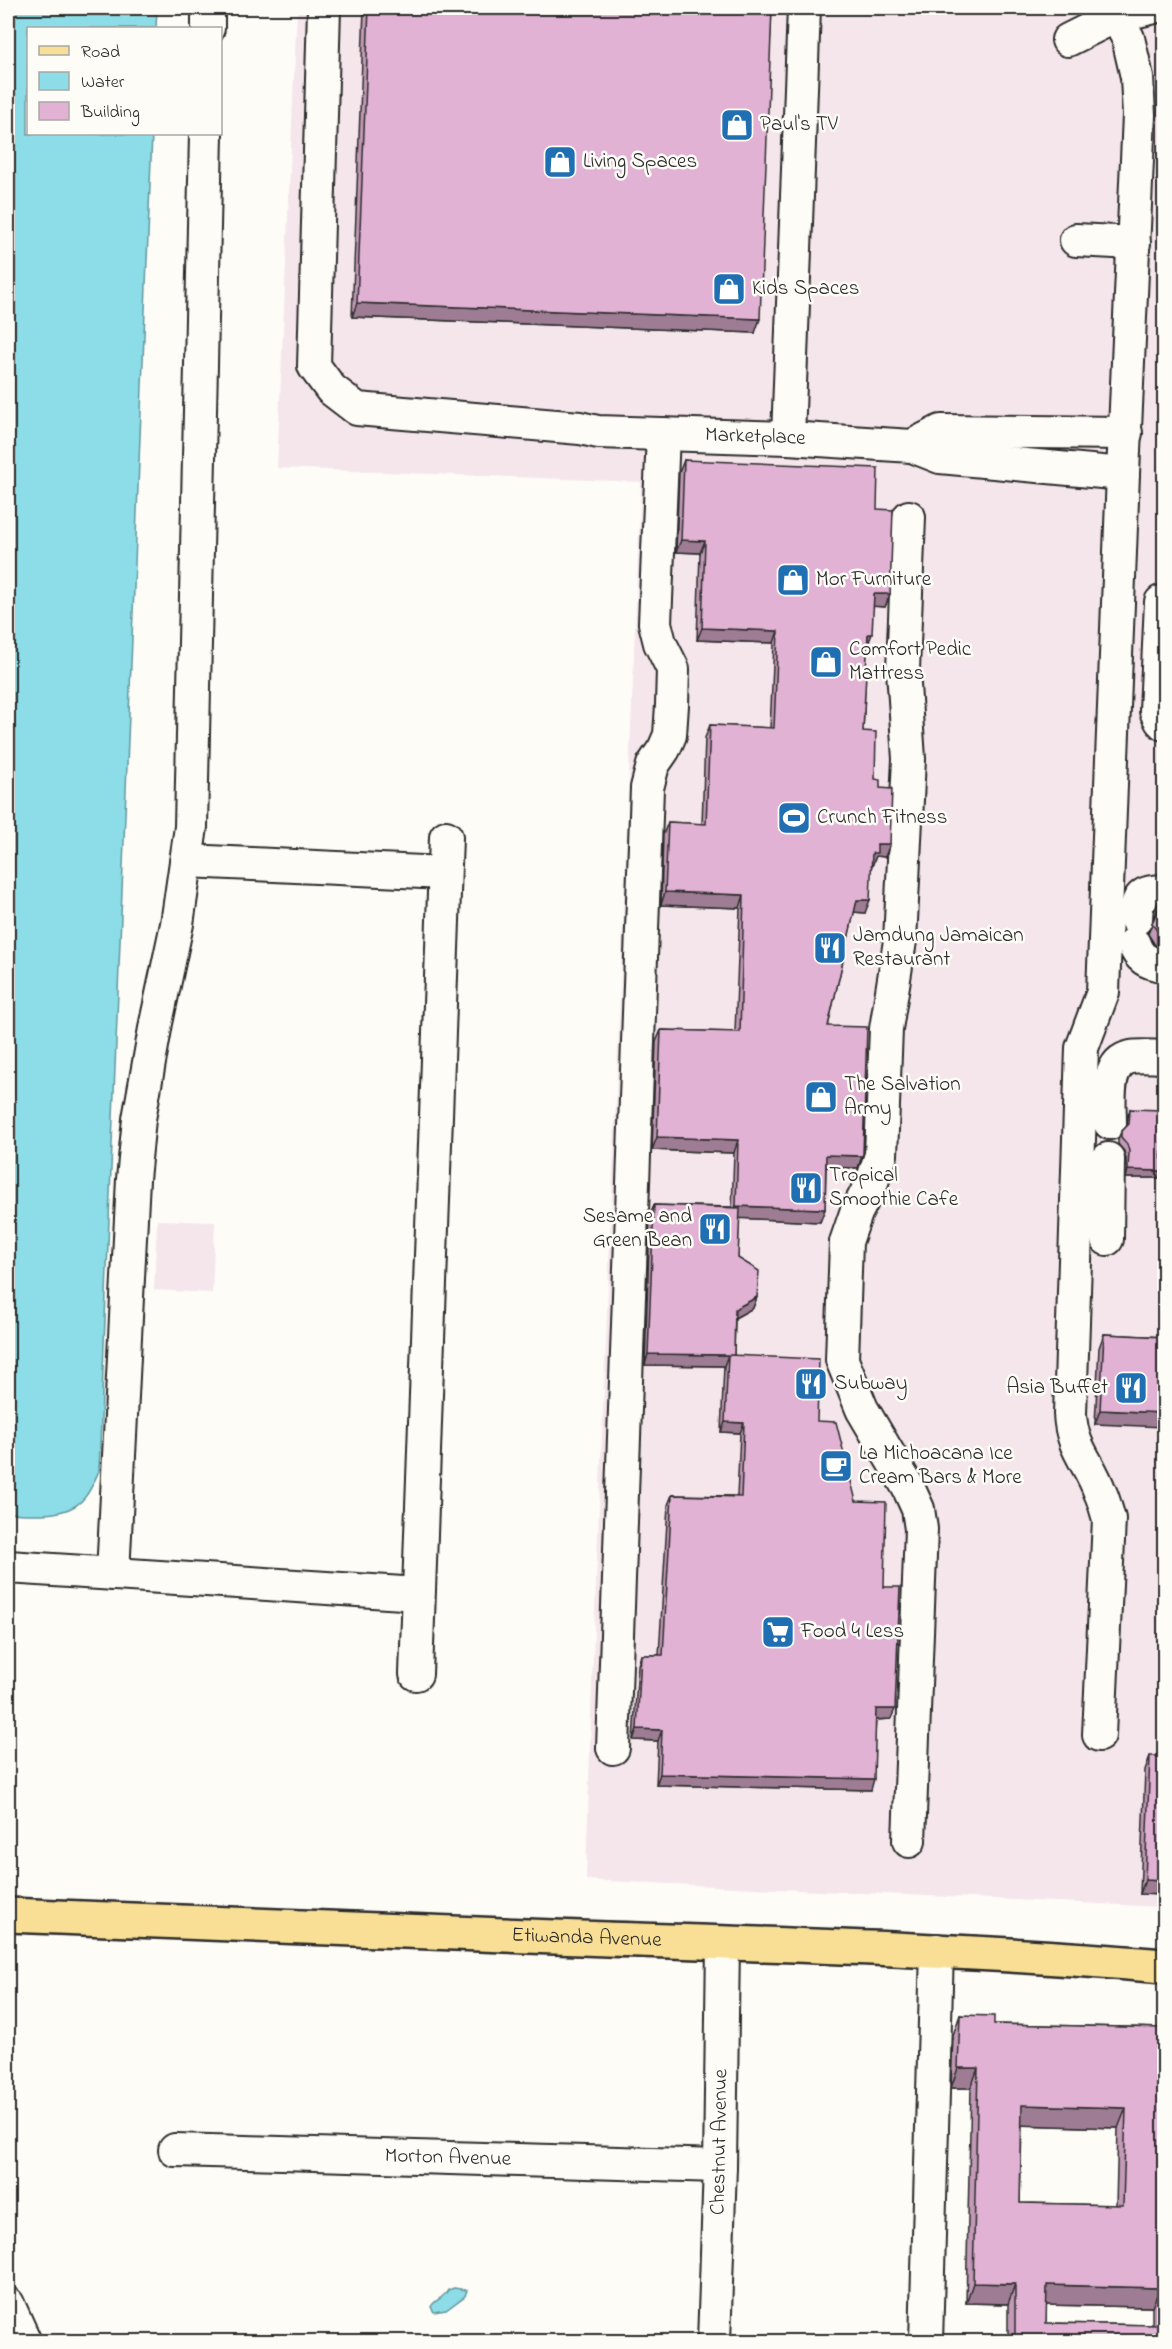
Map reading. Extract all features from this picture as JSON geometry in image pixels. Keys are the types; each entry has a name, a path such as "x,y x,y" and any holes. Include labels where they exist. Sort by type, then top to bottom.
{"main road":[{"name":"Etiwanda Avenue","path":"8,1915 937,1950 1164,1966"}],"street":[{"path":"208,8 208,27"},
{"name":"Marketplace","path":"324,8 314,366 331,389 357,409 580,428 598,432 788,438 912,446 940,457 1123,474"},
{"path":"788,438 804,8"},
{"path":"1068,40 1114,12 1150,8"},
{"path":"1099,1735 1109,1519 1100,1491 1076,1448 1071,1432 1070,1414 1082,1048 1103,992 1139,116 1137,77 1128,38 1114,12"},
{"path":"113,1574 132,1179 139,1119 177,924 191,827 206,135"},
{"path":"1076,240 1134,243"},
{"path":"912,446 941,431 1126,434"},
{"path":"613,1748 647,788 653,765 670,735 672,705 673,669 660,643 655,622 663,434"},
{"path":"909,517 903,670 909,759 900,941 885,1029 881,1155 872,1182 856,1212 846,1242 842,1360 862,1409 908,1487 918,1509 921,1529 909,1841"},
{"path":"1161,602 1156,711 1164,724"},
{"path":"416,1674 446,837"},
{"path":"187,861 444,873"},
{"path":"1164,891 1149,892 1137,903 1135,932 1138,956 1147,962 1164,965"},
{"path":"1110,1123 1112,1077 1116,1067 1131,1057 1164,1057"},
{"path":"1107,1239 1108,1159"},
{"path":"8,1567 418,1594"},
{"name":"Chestnut Avenue","path":"714,2342 720,2166 723,1943"},
{"path":"926,2342 937,1950"},
{"name":"Morton Avenue","path":"175,2150 720,2166"},
{"path":"8,2304 26,2342"}],"shaded area":[{"path":"297,8 1164,8 1164,1907 586,1880 592,1681 641,482 277,468"},
{"path":"157,1220 215,1222 212,1293 154,1290"}],"water":[{"path":"8,8 157,8 156,27 27,27 27,135 152,135 99,1471 85,1497 69,1509 49,1514 8,1513"},
{"path":"454,2288 467,2290 465,2296 446,2310 434,2312 432,2305 448,2290"}],"building":[{"name":"Living Spaces","path":"369,8 772,8 760,319 357,303"},
{"path":"684,460 878,468 877,509 893,510 890,594 874,594 872,634 868,634 863,731 876,732 875,779 880,780 880,788 892,789 890,844 877,844 877,853 872,853 870,900 857,900 828,1026 867,1027 863,1154 862,1156 826,1155 825,1209 736,1206 738,1140 657,1137 661,1030 740,1032 744,895 665,892 668,822 706,824 710,725 774,728 778,631 702,628 705,541 681,540"},
{"path":"1159,899 1164,899 1164,936 1159,934 1152,923 1158,910"},
{"path":"1130,1109 1163,1110 1161,1171 1128,1170 1129,1151 1121,1137 1121,1132 1129,1124"},
{"name":"Food 4 Less","path":"654,1205 740,1208 738,1258 759,1271 757,1297 735,1309 734,1355 729,1355 819,1359 817,1421 836,1422 856,1501 886,1502 884,1587 900,1587 895,1709 876,1709 874,1779 660,1774 662,1730 637,1729 641,1655 663,1655 672,1495 741,1497 744,1423 725,1422 728,1355 648,1354"},
{"name":"Asia Buffet","path":"1104,1334 1164,1337 1164,1413 1100,1410"},
{"path":"1150,1756 1164,1756 1164,1881 1145,1880"},
{"path":"960,2015 994,2016 994,2024 1164,2028 1164,2342 1015,2342 1015,2284 973,2283 978,2068 958,2068","holes":["1022,2105 1126,2108 1123,2205 1020,2203","1047,2285 1160,2288 1158,2325 1046,2323"]}],"place":[{"name":"Paul's TV","path":"737,125"},
{"name":"Living Spaces","path":"560,162"},
{"name":"Kids Spaces","path":"729,289"},
{"name":"Mor Furniture","path":"793,580"},
{"name":"Comfort Pedic Mattress","path":"826,662"},
{"name":"Crunch Fitness","path":"794,818"},
{"name":"Jamdung Jamaican Restaurant","path":"830,948"},
{"name":"The Salvation Army","path":"821,1097"},
{"name":"Tropical Smoothie Cafe","path":"806,1188"},
{"name":"Sesame and Green Bean","path":"715,1229"},
{"name":"Subway","path":"811,1384"},
{"name":"Asia Buffet","path":"1131,1388"},
{"name":"La Michoacana Ice Cream Bars & More","path":"836,1466"},
{"name":"Food 4 Less","path":"778,1632"}]}
